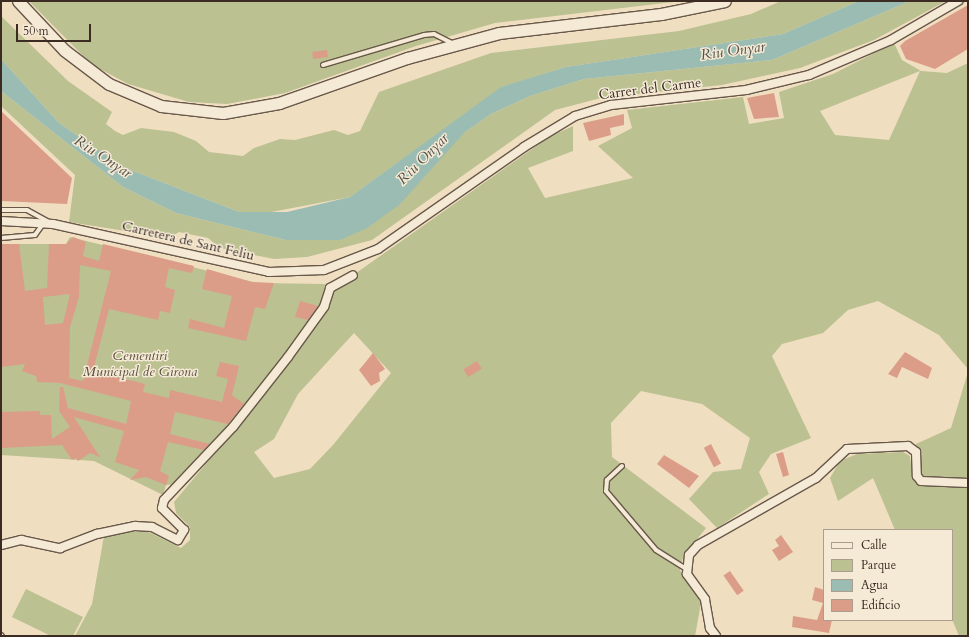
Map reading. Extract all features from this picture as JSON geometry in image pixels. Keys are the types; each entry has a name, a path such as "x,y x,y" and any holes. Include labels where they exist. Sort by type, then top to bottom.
{"main road":[{"path":"18,1 64,50 93,74 142,100 184,111 223,113 279,103 452,44 543,25 661,14 725,1"}],"street":[{"name":"Carrer del Carme","path":"368,254 575,116 611,105 746,90 809,74 891,40 958,1"},
{"name":"Carretera de Sant Feliu","path":"1,221 53,224 268,272 324,270 368,254"},
{"path":"1,545 21,540 60,548 96,534 135,526 152,527 178,540 184,530 162,508 164,500 233,427 288,357 324,307 330,288 354,275"},
{"path":"716,636 710,628 705,599 686,569 689,555 698,545 816,478 846,449 908,446 916,452 917,476 921,481 968,483"}],"lane":[{"path":"324,65 424,35 440,36 452,44"},
{"path":"1,210 27,210 53,224"},
{"path":"1,238 35,235 43,223"},
{"path":"622,466 607,480 606,491 656,550 686,569"}],"green space":[{"path":"29,1 682,1 495,23 416,46 285,93 227,104 189,102 128,84 91,64"},
{"path":"781,1 859,1 783,34 566,67 502,87 350,197 261,214 239,212 123,167 59,123 1,59 1,16 68,81 112,112 106,124 115,131 123,135 141,128 174,132 196,141 209,152 243,156 254,148 280,139 295,140 334,130 348,135 360,131 379,92 491,53 679,31 751,14"},
{"path":"910,1 946,1 874,40 800,68 722,85 601,98 555,110 372,240 307,257 274,259 220,248 208,238 179,232 169,238 69,222 75,175 1,106 1,91 123,187 176,213 286,240 340,240 465,132 491,114 530,96 584,79 772,60"},
{"path":"894,43 902,60 921,71 947,73 968,63 968,369 939,335 878,301 848,310 823,333 782,344 772,356 811,438 771,454 759,472 769,494 717,528 689,499 713,472 741,469 750,438 702,404 641,391 611,423 612,457 706,528 683,557 680,570 701,603 695,636 75,636 92,604 104,536 126,531 149,532 181,548 190,540 190,527 176,513 174,502 282,373 328,306 332,290 549,137 573,126 573,151 528,168 545,198 633,178 598,146 632,128 627,110 743,97 749,124 784,118 779,92 833,74","holes":["920,71 889,140 835,135 820,111","354,333 391,373 333,445 310,469 274,478 254,452 274,439 298,394"]},
{"name":"Cementiri Municipal de Girona","path":"70,237 257,283 325,284 321,307 231,426 176,484 166,485 163,495 94,461 1,455 1,244 66,244"},
{"path":"968,372 968,479 922,478 916,444 951,428"},
{"path":"903,452 910,456 912,476 918,485 968,487 968,636 959,636 953,621 953,529 895,529 873,478 838,501 830,478 840,461 857,454"},
{"path":"26,589 83,617 73,636 51,636 12,617"}],"water":[{"name":"Riu Onyar","path":"859,1 910,1 772,60 584,79 530,96 491,114 465,132 399,205 367,228 340,240 286,240 176,213 123,187 1,91 1,59 59,123 123,167 239,212 287,212 350,197 501,87 566,67 783,34"}],"building":[{"path":"968,5 968,49 935,69 906,59 900,46 905,41"},
{"path":"327,50 328,57 313,59 312,52"},
{"path":"774,93 779,117 754,119 747,98"},
{"path":"1,111 72,178 67,204 1,201"},
{"path":"624,114 624,125 610,128 611,135 589,141 583,123"},
{"path":"73,237 86,242 83,256 99,261 103,244 194,266 192,273 169,268 165,287 175,290 170,313 160,311 158,320 109,309 93,371 145,384 143,392 169,398 170,390 222,402 228,379 216,376 220,362 239,366 232,395 244,404 228,424 175,412 170,434 210,444 204,450 168,442 160,471 169,476 166,485 146,477 130,480 139,470 115,462 124,431 74,417 100,457 90,453 78,461 76,458 72,460 62,445 2,448 1,412 40,411 40,415 51,415 52,439 70,427 59,411 60,387 63,387 68,408 126,424 131,401 60,383 37,382 36,376 22,371 25,364 1,367 1,244 19,244 25,291 47,288 49,244 66,244","holes":["80,265 111,271 83,381 69,378 70,327 79,297","70,294 63,323 45,325 43,297"]},
{"path":"207,269 252,282 274,283 265,309 255,307 246,341 188,328 190,319 224,328 232,296 202,289"},
{"path":"300,301 318,306 308,320 295,317"},
{"path":"905,352 932,368 928,379 902,367 897,378 888,374"},
{"path":"373,353 385,369 379,373 380,381 371,386 359,370"},
{"path":"477,361 482,369 468,377 463,369"},
{"path":"711,444 721,464 714,467 704,448"},
{"path":"783,452 789,475 783,477 776,454"},
{"path":"664,455 699,476 689,488 657,464"},
{"path":"781,535 793,552 779,561 772,550 779,546 775,540"},
{"path":"730,571 744,591 737,595 723,576"},
{"path":"815,587 823,590 823,603 812,600"},
{"path":"823,603 823,621 832,621 829,633 792,627 793,616 817,620"}]}
